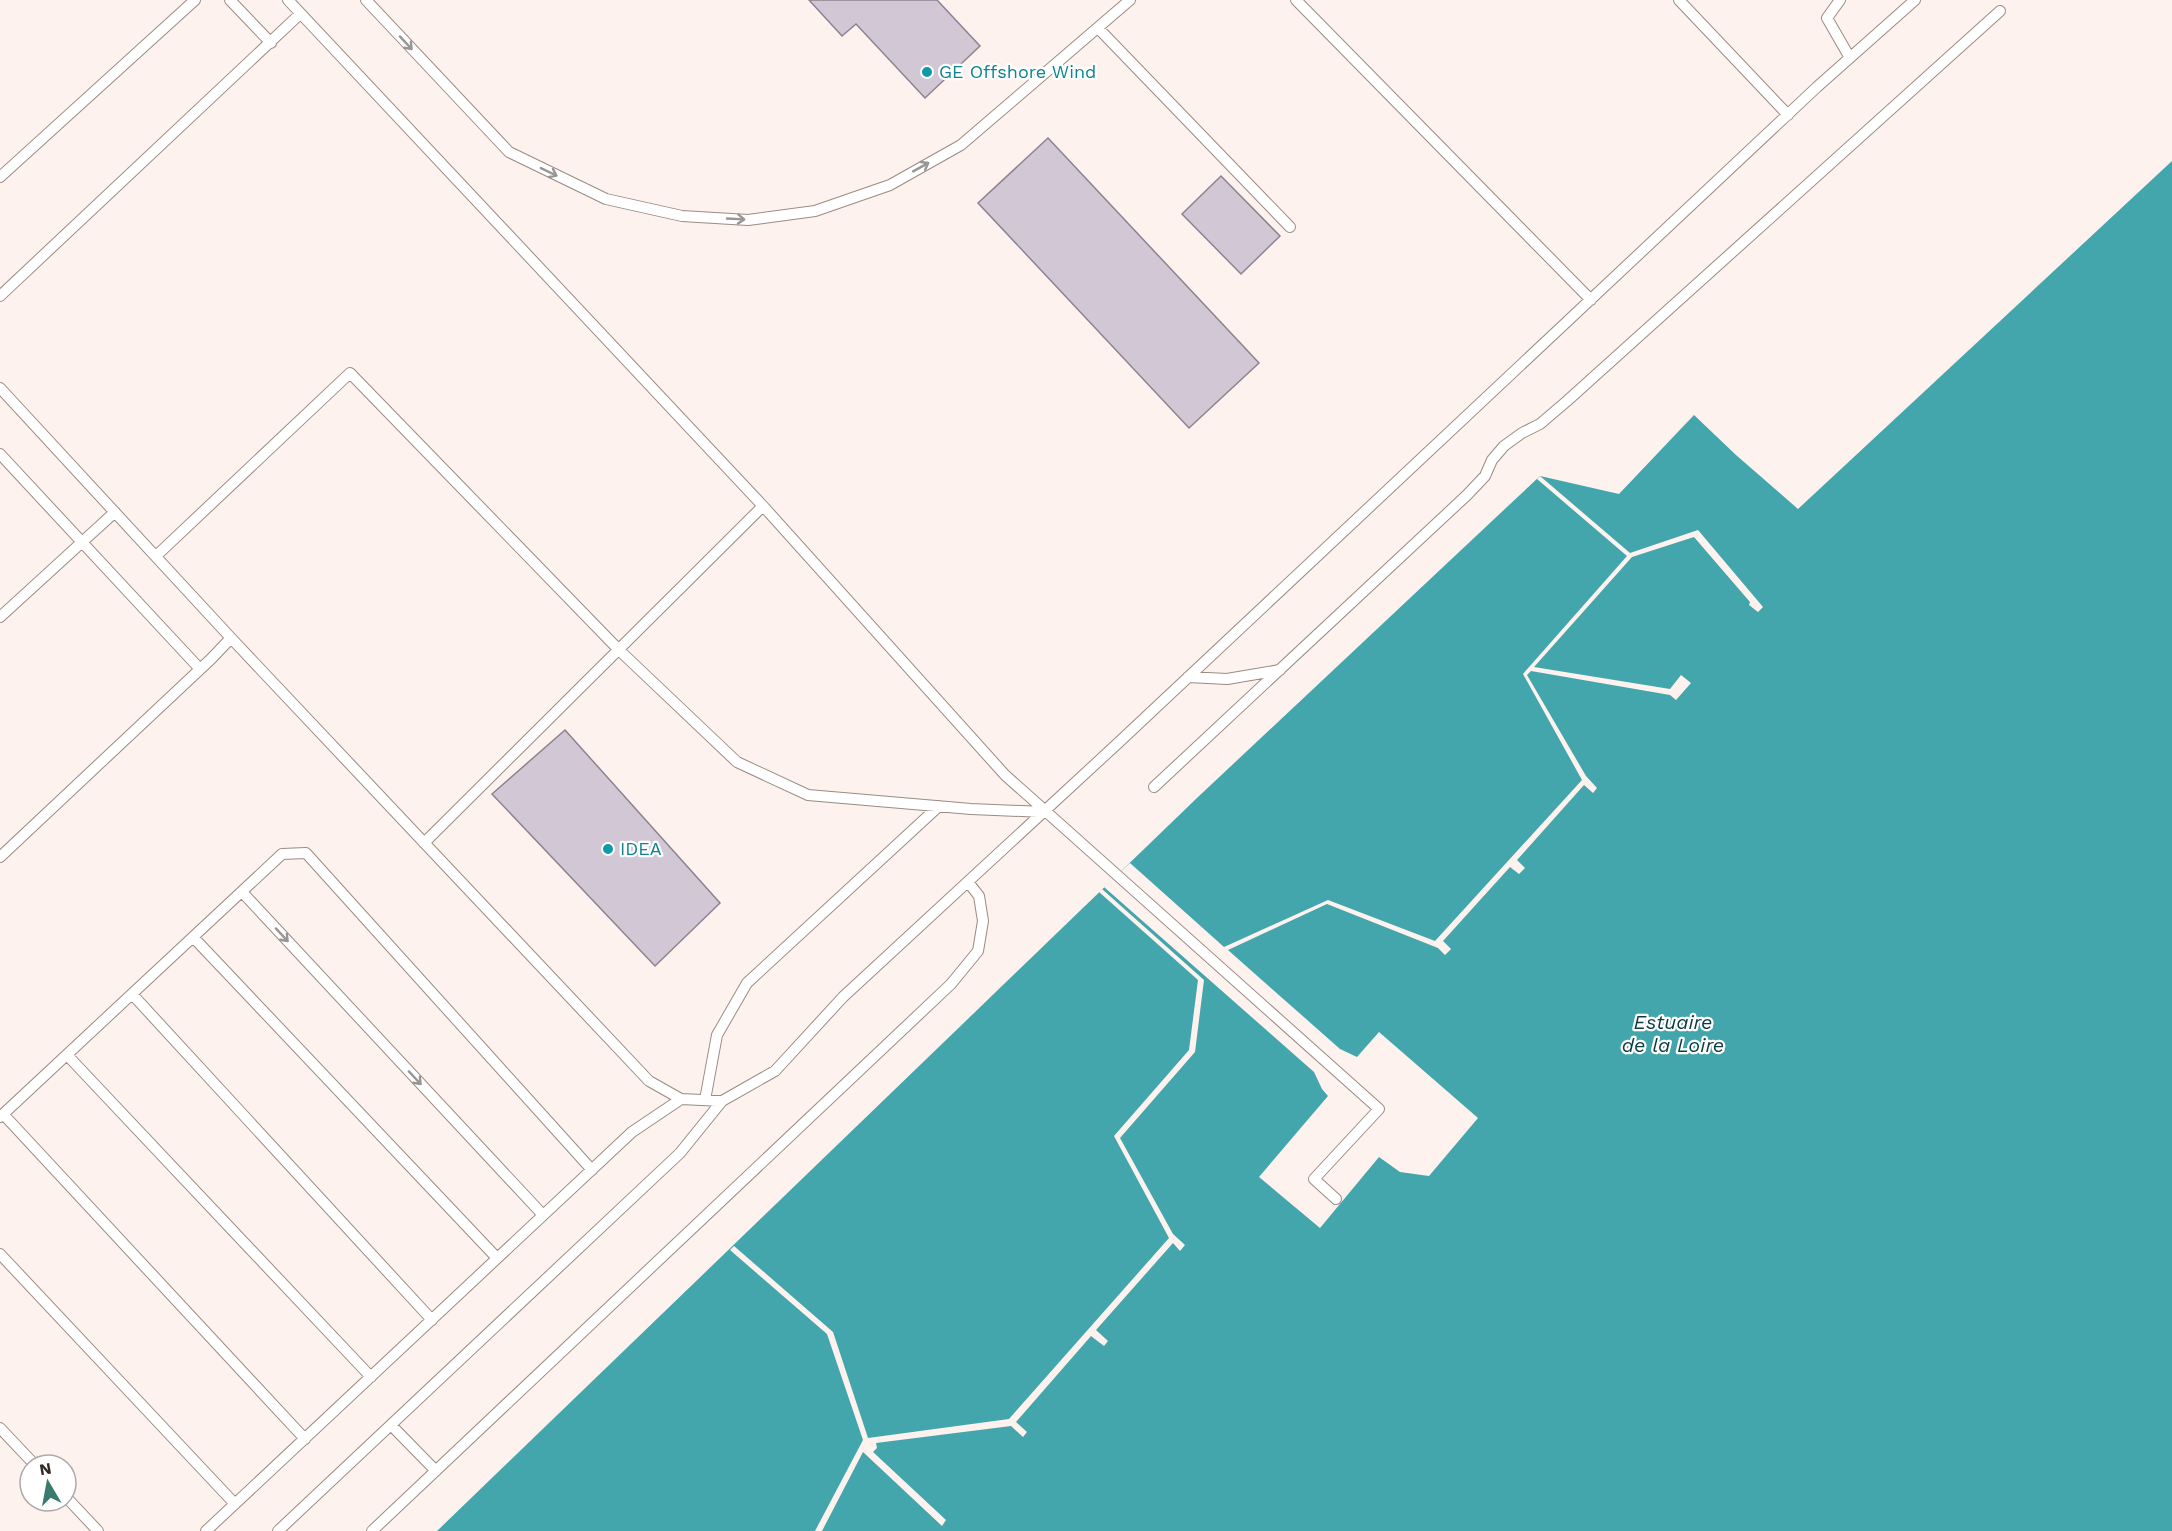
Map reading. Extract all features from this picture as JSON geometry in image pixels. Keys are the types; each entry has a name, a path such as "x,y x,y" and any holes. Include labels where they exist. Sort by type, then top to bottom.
{"lane":[{"path":"0,177 195,0"},
{"path":"230,0 271,43"},
{"path":"288,0 764,506 1005,775 1379,1109 1314,1179 1336,1199"},
{"path":"366,0 509,152 606,199 682,216 748,220 815,211 890,185 961,145 1130,0"},
{"path":"1296,0 1591,300"},
{"path":"1679,0 1788,115"},
{"path":"1840,0 1827,18 1850,58"},
{"path":"278,1531 680,1154 722,1101 775,1071 843,998 1788,115 1915,0"},
{"path":"1154,787 1467,495 1485,476 1492,460 1504,446 1540,424 1568,401 2001,11"},
{"path":"0,296 300,14"},
{"path":"1098,28 1290,227"},
{"path":"156,556 350,373 619,650 737,762 808,795 1044,812"},
{"path":"0,388 231,638 649,1081 681,1099 722,1101"},
{"path":"0,454 200,669"},
{"path":"424,843 764,506"},
{"path":"0,617 115,512"},
{"path":"0,857 231,638"},
{"path":"1188,677 1227,679 1280,669"},
{"path":"705,1100 717,1035 747,983 939,806"},
{"path":"305,1438 2,1115 282,854 306,853 592,1170"},
{"path":"372,1531 951,984 978,951 983,921 979,896 968,882"},
{"path":"242,892 543,1215"},
{"path":"193,937 497,1258"},
{"path":"132,994 432,1320"},
{"path":"67,1055 371,1377"},
{"path":"206,1531 632,1132 681,1099"},
{"path":"0,1254 235,1504"},
{"path":"391,1425 436,1470"},
{"path":"0,1428 24,1453"},
{"path":"78,1510 98,1531"}],"water":[{"name":"Estuaire de la Loire","path":"2172,161 2172,1531 437,1531 1198,797 1540,476 1619,494 1694,415 1798,509"}],"pier":[{"path":"1540,476 1630,553 1698,530 1763,607 1758,612 1749,605 1750,602 1694,537 1632,557 1534,667 1670,689 1681,675 1691,683 1676,700 1670,695 1531,671 1527,675 1586,776 1597,788 1593,793 1584,785 1517,860 1525,868 1519,874 1510,867 1443,941 1451,949 1445,955 1438,948 1327,904 1228,950 1340,1049 1357,1057 1379,1032 1478,1118 1429,1176 1400,1172 1379,1157 1320,1228 1259,1177 1328,1096 1314,1072 1104,887 1130,863 1224,947 1328,900 1435,941 1582,780 1523,674 1627,556 1537,479"},
{"path":"1102,889 1204,980 1195,1052 1120,1138 1173,1234 1185,1245 1180,1251 1173,1243 1096,1330 1108,1341 1104,1346 1091,1336 1016,1422 1027,1432 1023,1437 1011,1426 876,1443 877,1448 873,1452 946,1520 942,1526 863,1452 822,1531 815,1531 863,1440 827,1334 730,1250 734,1246 833,1332 868,1438 1009,1419 1169,1238 1114,1136 1189,1050 1198,980 1099,892"}],"building":[{"name":"GE Offshore Wind","path":"809,0 937,0 980,46 925,98 856,24 842,36"},
{"path":"1048,138 1259,363 1189,428 978,203"},
{"path":"1221,176 1280,236 1241,274 1182,214"},
{"name":"IDEA","path":"565,730 720,903 655,966 492,794"}],"place":[{"name":"GE Offshore Wind","path":"927,72"},
{"name":"IDEA","path":"608,849"}]}
